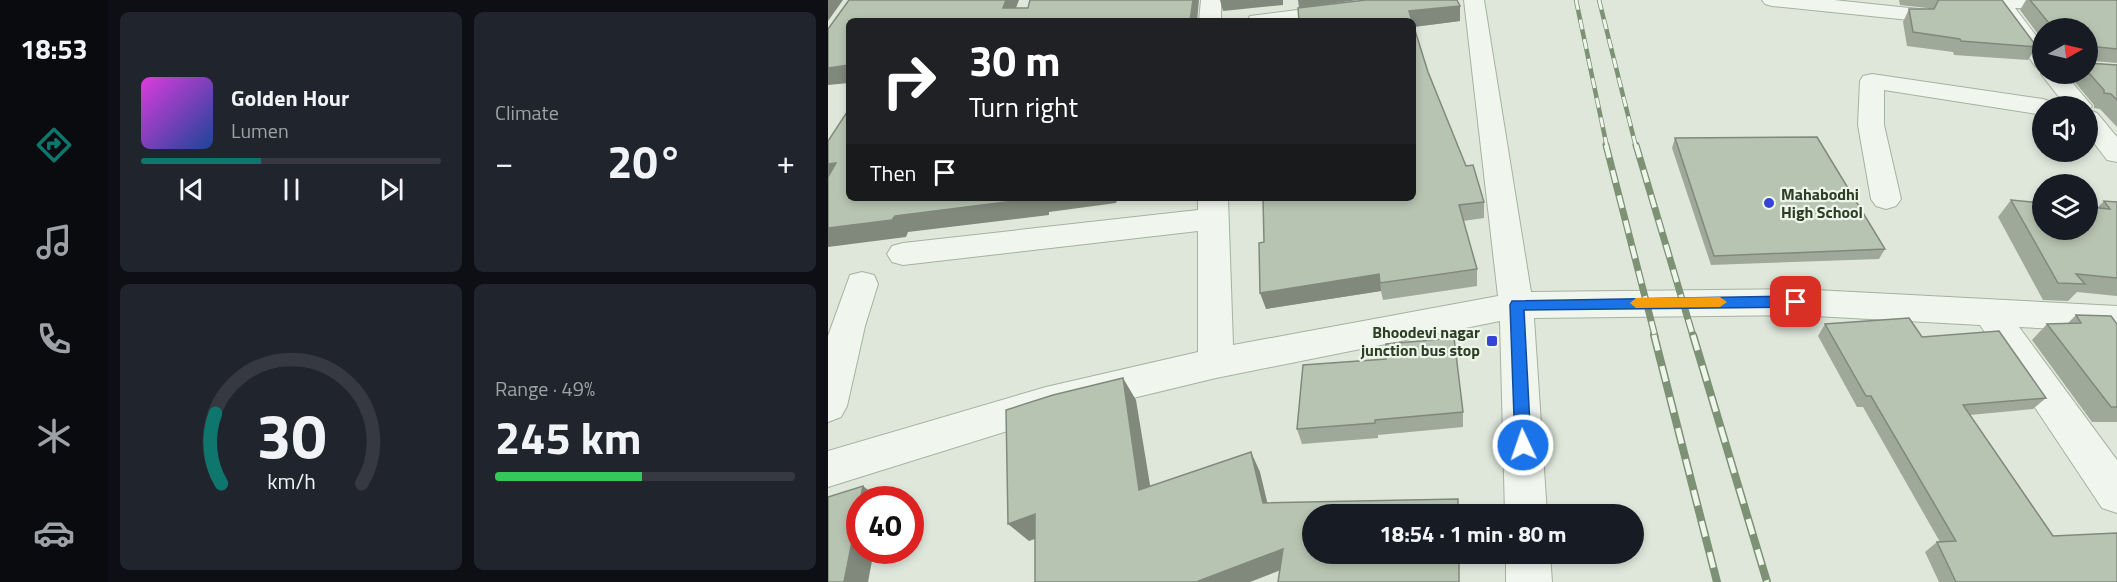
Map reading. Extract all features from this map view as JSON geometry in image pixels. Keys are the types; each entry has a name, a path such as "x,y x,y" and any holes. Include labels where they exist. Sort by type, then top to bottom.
{"street":[{"path":"1210,18 1211,0"},
{"path":"1282,18 1427,0"},
{"path":"1474,0 1516,305 1526,504"},
{"path":"1772,0 1919,15"},
{"path":"2032,46 2003,7 2007,3 2104,2 2117,18"},
{"path":"1886,199 1871,125 1872,81 2032,105"},
{"path":"2061,84 2071,96"},
{"path":"2098,130 2117,154"},
{"path":"903,254 1212,208 1216,363"},
{"path":"828,406 838,327 862,284"},
{"path":"828,469 1046,403 1216,363 1516,305 1796,302 2117,319"},
{"path":"1991,314 2117,494"},
{"path":"1528,564 1529,582"}],"building":[{"path":"849,0 1006,0 1003,8 1028,8 1030,0 1193,0 1190,18 846,18 846,65 828,68 828,29"},
{"path":"1366,0 1457,0 1460,6 1409,11 1411,18 1299,18 1298,8"},
{"path":"1938,0 2002,0 2032,40 2032,47 1961,41 1913,32 1909,9 1934,9"},
{"path":"2030,0 2117,0 2117,49 2098,47 2098,18 2045,18"},
{"path":"1416,34 1428,72 1466,166 1473,165 1484,202 1459,205 1477,269 1380,283 1379,274 1260,293 1259,243 1264,242 1263,201 1416,201"},
{"path":"2098,64 2117,65 2117,100 2111,94 2104,93 2098,83"},
{"path":"846,114 846,201 1014,201 895,216 892,220 828,228 828,177 836,163 828,164 828,141"},
{"name":"Mahabodhi High School","path":"1817,137 1885,249 1714,256 1675,138"},
{"path":"2011,200 2032,202 2032,237"},
{"path":"2104,201 2117,202 2117,278 2076,274 2085,284 2058,283 2034,240 2098,240 2098,208 2110,209"},
{"path":"2076,315 2111,316 2117,324 2117,407 2111,407 2047,324 2081,323"},
{"path":"1909,318 1922,337 1999,331 2046,398 1963,405 2053,536 2117,533 2117,582 1956,582 1937,542 1956,541 1871,396 1866,396 1825,324"},
{"path":"1454,338 1463,412 1375,420 1375,423 1297,429 1303,365 1386,359 1386,344"},
{"path":"1123,378 1139,490 1251,452 1263,503 1458,499 1458,504 1302,504 1302,564 1459,564 1459,582 1278,582 1283,549 1196,582 1035,582 1035,514 1008,524 1006,410 1053,395"},
{"path":"846,491 848,564 844,582 828,582 828,497"}],"railway":[{"path":"1576,0 1607,147"},
{"path":"1599,0 1636,147"},
{"path":"1606,145 1655,336"},
{"path":"1636,145 1693,336"},
{"path":"1654,335 1717,582"},
{"path":"1693,335 1767,582"}],"slow traffic":[{"path":"1636,303 1720,302"}],"place":[{"name":"Mahabodhi High School","path":"1769,203"},
{"name":"Bhoodevi nagar junction bus stop","path":"1492,341"}],"route":[{"path":"1523,445 1516,305 1796,302"}]}
